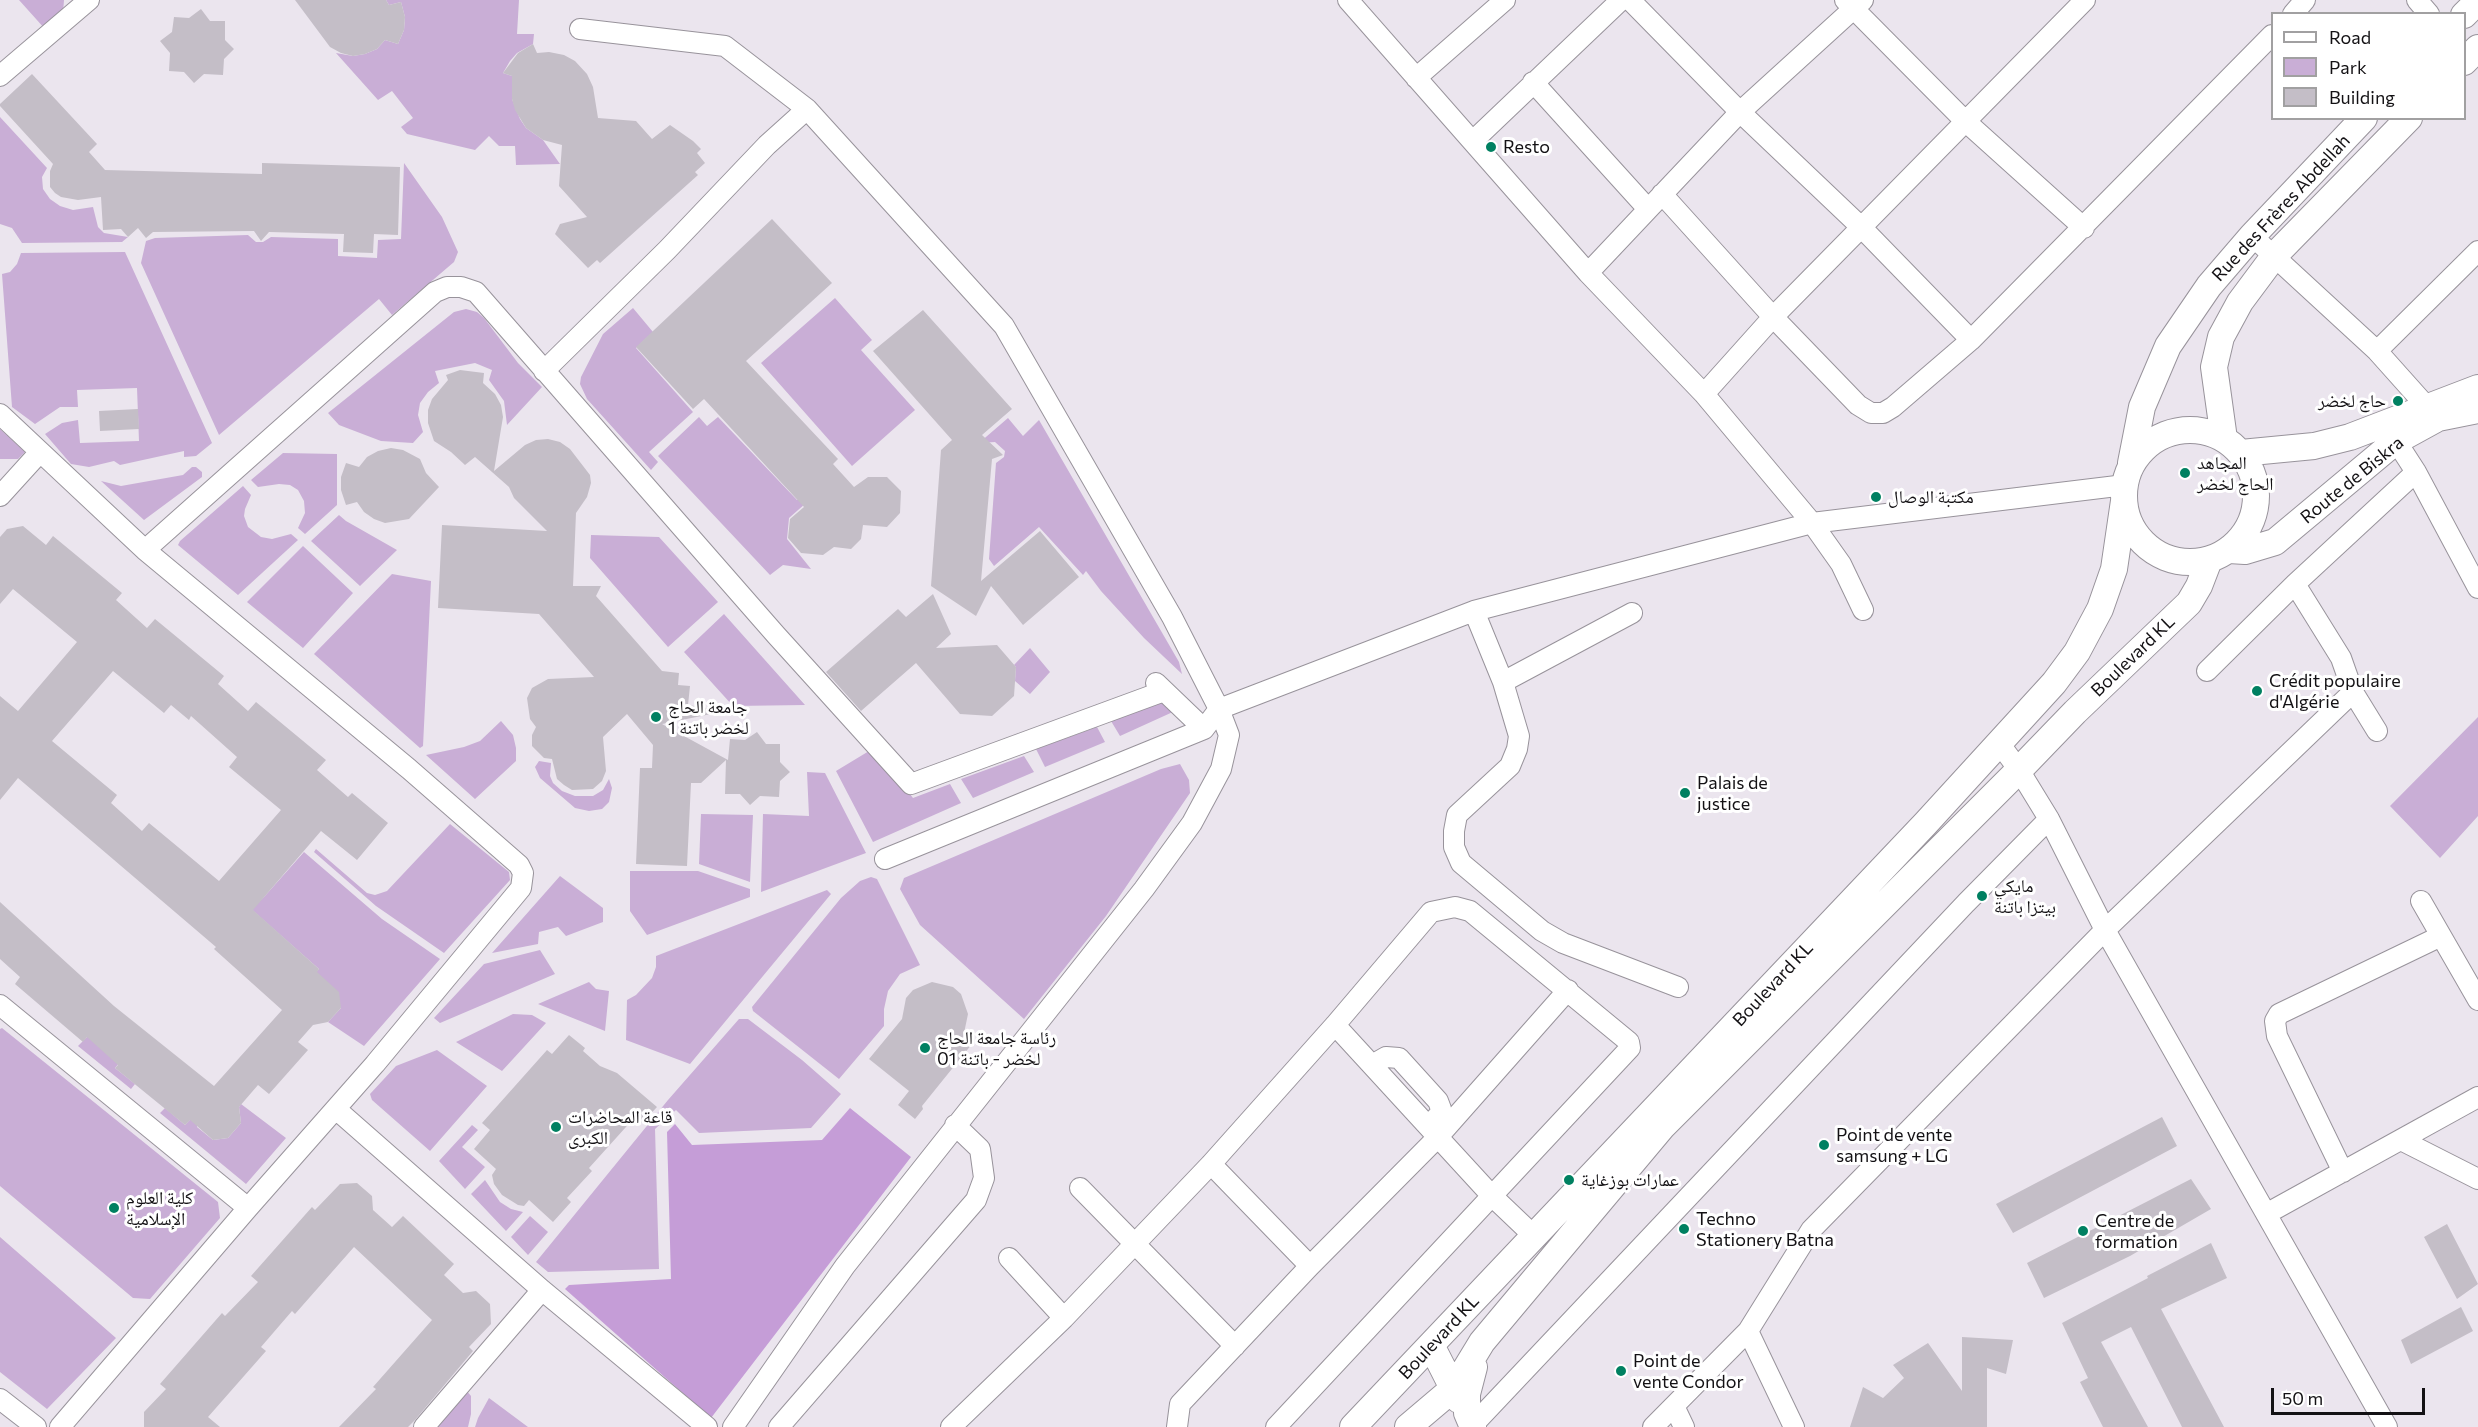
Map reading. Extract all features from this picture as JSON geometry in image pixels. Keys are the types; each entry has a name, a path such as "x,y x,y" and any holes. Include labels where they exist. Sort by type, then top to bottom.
{"main road":[{"path":"2466,13 2478,1"},
{"path":"2466,60 2478,48"},
{"name":"Rue des Frères Abdellah","path":"2127,483 2142,407 2168,345 2209,286 2252,236 2362,120"},
{"name":"Rue des Frères Abdellah","path":"2232,446 2214,367 2221,337 2240,302 2275,255 2407,120"},
{"name":"Route de Biskra","path":"2232,446 2314,446 2432,412 2478,388"},
{"name":"Route de Biskra","path":"2219,555 2245,551 2276,542 2432,412 2478,410"},
{"path":"2184,430 2204,431 2232,446 2252,472 2257,493 2254,515 2245,535 2219,555 2190,562 2170,559 2152,551 2138,537 2128,520 2127,483 2147,446 2164,436 2184,430"},
{"name":"Boulevard KL","path":"1353,1427 2060,676 2077,652 2100,609 2114,569 2127,483"},
{"name":"Boulevard KL","path":"1420,1423 1454,1388 1482,1342 1663,1126 2075,712 2189,603 2219,555"},
{"path":"1471,1422 1467,1394 1482,1342"},
{"path":"1431,1346 1471,1422"},
{"path":"1402,1376 1420,1423"}],"street":[{"path":"0,76 89,0"},
{"path":"1348,0 1588,273 1704,394 1812,523 1841,564 1863,609"},
{"path":"1416,78 1505,0"},
{"path":"1473,141 1621,0"},
{"path":"1630,0 1740,112 1861,227 1971,340"},
{"path":"1704,394 1773,317 1964,120 2085,0"},
{"path":"2295,12 2306,0"},
{"path":"2417,0 2427,12"},
{"path":"1588,273 1740,112 1854,3 1964,120 2084,228"},
{"path":"580,29 725,46 807,109 1004,326 1172,617 1219,709 1229,735 1221,769 1192,823 1144,889 845,1266 733,1427"},
{"path":"1662,194 1773,317 1858,405 1871,413 1883,413 1971,340 2271,36"},
{"path":"1533,82 1648,209"},
{"path":"544,371 667,250 767,145 807,109"},
{"path":"2252,236 2377,351 2432,412"},
{"path":"2377,351 2478,251"},
{"path":"145,550 315,396 435,292 447,287 461,287 476,292 783,643 911,784 1159,686 1204,729"},
{"path":"0,414 145,550 409,769 519,865 523,873 521,888 337,1110 248,1208 60,1427"},
{"path":"2396,441 2416,472 2478,588"},
{"path":"0,496 40,452"},
{"path":"2207,671 2295,584 2416,472"},
{"path":"885,859 1204,729 1219,709 1474,611 1812,523 2127,483"},
{"path":"2295,584 2341,658 2353,692 2377,731"},
{"path":"1474,611 1503,682 1519,736 1517,749 1510,766 1457,815 1454,847 1461,862 1542,931 1556,939 1678,987"},
{"path":"1503,682 1632,613"},
{"path":"1653,1427 1748,1331 1811,1230 2105,930 2353,692"},
{"path":"1999,743 2019,770 2049,819 2105,930 2387,1427"},
{"path":"1471,1422 2049,819"},
{"path":"2421,901 2478,1000"},
{"path":"962,1424 1211,1164 1335,1025 1431,912 1455,907 1470,911 1629,1042 1630,1048 1276,1427"},
{"path":"2343,1172 2277,1036 2275,1021 2278,1014 2441,936"},
{"path":"1178,1427 1180,1404 1568,990"},
{"path":"0,1005 248,1208"},
{"path":"1335,1025 1372,1065 1386,1057 1399,1058 1438,1101 1441,1109 1433,1132"},
{"path":"2266,1214 2478,1097"},
{"path":"337,1110 542,1290 707,1427"},
{"path":"779,1427 976,1200 984,1178 980,1149 955,1125"},
{"path":"1433,1132 1492,1196 1534,1236"},
{"path":"2401,1140 2478,1179"},
{"path":"1211,1164 1310,1266"},
{"path":"1080,1188 1235,1346"},
{"path":"1009,1258 1064,1318"},
{"path":"424,1427 542,1290"},
{"path":"1748,1331 1794,1427"},
{"path":"0,1399 36,1427"},
{"path":"1674,1406 1684,1427"}],"green space":[{"path":"19,0 64,0 63,13 45,29"},
{"path":"386,0 519,0 517,34 534,34 533,44 517,53 503,73 512,76 512,99 520,119 526,128 543,140 560,164 516,165 515,146 499,146 489,136 475,150 407,134 401,127 413,118 392,91 378,100 336,53 353,56 365,54 377,49 385,40 398,44 404,30 405,17 401,2 389,5"},
{"path":"0,117 47,168 42,177 43,189 50,199 60,206 73,210 93,207 98,227 104,233 128,237 122,242 22,243 12,228 0,224"},
{"path":"404,163 442,217 458,252 454,262 392,315 379,299 219,435 141,263 146,241 155,238 248,235 256,242 263,242 271,237 338,239 338,256 377,258 378,240 401,239"},
{"path":"125,252 212,443 196,456 184,457 184,451 120,465 114,461 89,467 71,464 45,434 62,423 78,420 80,443 139,441 137,388 77,390 78,407 60,407 35,424 12,407 2,274 10,272 17,264 21,253"},
{"path":"835,298 872,340 861,350 915,410 852,466 761,363"},
{"path":"633,308 653,332 636,348 693,412 649,452 658,462 651,470 587,399 580,384 581,377 603,334"},
{"path":"466,309 477,312 484,318 518,363 542,387 507,425 504,401 489,380 492,370 475,363 435,371 439,383 420,403 418,415 423,432 413,443 381,441 339,425 328,413 454,312"},
{"path":"699,417 707,426 718,417 797,500 809,490 814,496 789,518 787,539 811,569 783,565 770,575 658,456"},
{"path":"1008,418 1023,436 1039,420 1179,662 1182,674 1144,638 1086,571 1083,575 1039,527 994,566 989,559 996,463 1004,457 1005,451 995,442 979,443"},
{"path":"0,429 25,452 18,459 0,459"},
{"path":"283,453 337,454 337,505 305,534 298,528 305,513 304,501 298,490 290,485 279,484 258,487 251,480"},
{"path":"192,467 202,472 202,477 144,520 101,481 121,486 183,475"},
{"path":"243,486 251,495 244,516 248,527 261,537 272,539 291,534 298,540 238,595 178,545"},
{"path":"339,515 397,550 360,586 311,541"},
{"path":"591,535 659,537 718,602 668,647 590,558"},
{"path":"303,546 353,593 303,648 247,602"},
{"path":"392,574 431,581 423,746 420,748 314,654"},
{"path":"724,614 805,705 733,706 684,652"},
{"path":"1030,648 1050,672 1030,694 1015,681 1016,667 1014,665"},
{"path":"1161,699 1175,711 1120,736 1111,721"},
{"path":"2478,717 2478,816 2440,858 2390,806"},
{"path":"501,721 513,735 516,761 475,799 426,755 480,741"},
{"path":"1097,727 1105,742 1045,767 1036,749"},
{"path":"874,748 913,798 950,784 961,803 873,842 836,771"},
{"path":"1024,756 1034,772 973,798 961,779"},
{"path":"539,761 551,763 550,776 553,783 562,791 575,796 593,796 603,790 609,779 612,788 609,802 602,809 589,811 575,808 540,778 535,767"},
{"path":"1180,764 1189,780 1190,793 1106,916 1024,1019 920,925 900,889 904,878 1161,769"},
{"path":"807,772 825,773 866,853 761,892 763,814 809,816"},
{"path":"701,814 753,815 750,882 699,864"},
{"path":"450,824 509,872 510,880 444,953 376,906 314,852 316,849 367,893 375,895 387,891"},
{"path":"304,852 382,919 440,959 364,1046 328,1022 341,1008 308,981 319,969 251,909"},
{"path":"630,871 698,871 750,889 750,897 647,935 630,911"},
{"path":"560,876 603,908 603,922 566,936 558,927 539,932 538,944 492,953"},
{"path":"871,877 877,879 920,965 900,974 888,991 884,1009 884,1026 839,1079 753,1011 752,1007 841,898 860,881"},
{"path":"827,890 831,894 690,1064 626,1040 627,1000 636,995 652,978 656,967 656,956"},
{"path":"540,950 555,974 440,1023 434,1018 484,964"},
{"path":"589,982 596,989 609,991 605,1031 538,1004"},
{"path":"513,1014 532,1015 546,1023 502,1071 456,1042"},
{"path":"739,1019 748,1019 802,1060 841,1094 811,1128 699,1133 676,1110 655,1129 659,1269 548,1272 536,1262 668,1100"},
{"path":"2,1028 218,1202 220,1218 150,1299 133,1298 0,1186 0,1029"},
{"path":"95,1029 125,1056 115,1068 135,1084 131,1089 78,1046"},
{"path":"437,1050 487,1086 430,1151 372,1100 370,1094 396,1066"},
{"path":"241,1104 286,1138 246,1184 160,1113 165,1108 185,1125 197,1112 197,1127 213,1140 228,1138 241,1123 239,1107"},
{"path":"472,1125 478,1130 462,1147 485,1167 465,1189 439,1161"},
{"path":"485,1180 500,1202 511,1209 523,1212 506,1231 471,1194"},
{"path":"530,1216 548,1232 528,1255 511,1237"},
{"path":"0,1237 116,1338 47,1409 0,1372"},
{"path":"466,1390 471,1396 468,1427 436,1427 460,1401"},
{"path":"489,1398 528,1427 475,1427"}],"shaded area":[{"path":"850,1108 911,1157 711,1418 565,1289 569,1285 671,1279 667,1132 675,1124 692,1145 822,1140"}],"building":[{"path":"295,0 386,0 389,5 401,2 405,17 404,30 398,44 385,40 377,49 365,54 353,56 341,53 330,47"},
{"path":"201,9 210,21 225,21 225,40 234,49 224,59 223,75 204,74 194,83 184,72 169,71 170,53 160,41 172,32 174,17 189,18"},
{"path":"533,44 537,53 549,52 564,55 575,61 587,74 593,87 598,118 636,121 652,139 670,125 701,149 697,153 705,163 695,172 698,175 600,263 597,260 588,268 555,234 560,224 587,217 559,186 562,145 543,140 526,128 515,110 512,99 512,76 503,73 518,53"},
{"path":"32,74 97,144 89,152 105,170 262,174 262,163 400,167 398,235 374,234 373,253 343,252 344,234 269,232 261,241 254,231 153,232 146,238 138,228 128,237 121,229 103,230 101,197 78,200 61,197 55,193 50,187 50,171 53,164 0,106"},
{"path":"772,219 832,283 746,361 838,459 833,464 854,487 868,477 887,477 901,491 900,513 887,527 863,525 861,539 851,549 834,547 823,555 801,553 788,538 790,519 804,507 704,399 693,409 636,347"},
{"path":"923,310 1012,409 982,435 1003,455 992,459 981,581 1040,531 1079,577 1023,625 991,586 976,616 931,586 941,450 952,440 873,351"},
{"path":"460,370 484,373 483,383 495,394 501,405 503,417 494,471 525,445 536,440 548,439 560,442 570,449 590,475 591,483 587,497 576,513 573,586 601,586 596,596 662,671 679,673 678,685 690,686 688,705 721,712 662,724 728,760 730,739 745,740 757,732 766,744 780,744 780,762 790,772 780,781 779,797 760,796 750,805 740,794 725,794 726,760 701,783 691,783 687,866 636,864 640,768 652,768 653,745 627,714 603,737 606,771 602,781 593,789 572,790 564,785 557,779 552,759 544,758 532,746 532,735 536,727 530,719 527,698 532,688 548,679 594,677 539,614 438,608 442,525 547,531 514,498 509,487 475,457 465,465 434,441 428,423 428,410 432,399 448,380 446,375"},
{"path":"138,409 139,429 100,431 99,411"},
{"path":"391,448 403,450 420,459 426,473 439,487 409,519 385,523 364,512 357,502 346,505 341,490 341,477 346,463 359,467 367,457"},
{"path":"23,526 46,545 53,536 122,593 116,600 147,628 155,619 224,676 218,684 248,711 256,702 326,760 317,770 348,797 352,793 388,823 357,860 321,831 253,910 319,969 317,972 339,992 341,1008 328,1022 313,1025 298,1042 308,1050 269,1094 258,1085 239,1107 241,1123 228,1138 213,1140 190,1120 185,1125 115,1068 118,1065 87,1037 83,1042 15,984 20,977 0,959 0,902 114,1006 214,1086 282,1010 214,949 216,947 18,778 0,800 0,696 18,711 77,642 13,589 0,604 0,537 7,529","holes":["113,671 164,713 171,705 189,720 191,716 237,757 229,767 281,810 219,881 149,823 142,831 111,803 117,795 52,741"]},
{"path":"933,594 951,634 936,648 997,645 1016,667 1014,696 992,716 960,714 916,663 861,711 826,672 898,609 906,617"},
{"name":"رئاسة جامعة الحاج لخضر - باتنة 01","path":"932,982 953,987 961,994 968,1014 963,1038 972,1044 922,1106 923,1109 915,1119 898,1105 909,1091 869,1059 902,1019 906,998 913,990"},
{"name":"قاعة المحاضرات الكبرى","path":"569,1035 585,1048 583,1051 600,1066 617,1073 657,1107 642,1123 635,1117 589,1168 592,1171 567,1198 571,1202 553,1222 529,1200 524,1206 518,1205 502,1195 494,1184 492,1175 496,1169 474,1149 490,1130 482,1123 547,1050 552,1054"},
{"path":"2162,1117 2177,1146 2013,1233 1996,1204"},
{"path":"2191,1179 2211,1209 2130,1256 2044,1298 2027,1263"},
{"path":"357,1183 372,1196 373,1210 392,1227 403,1216 454,1264 444,1275 463,1293 476,1291 490,1304 491,1324 469,1347 473,1351 415,1420 408,1427 339,1427 376,1389 373,1387 432,1320 354,1247 295,1314 292,1311 261,1347 266,1351 208,1417 220,1427 144,1427 144,1412 166,1389 160,1384 222,1313 225,1316 258,1282 251,1276 312,1207 315,1210 340,1184"},
{"path":"2447,1224 2478,1284 2457,1299 2424,1237"},
{"path":"2211,1243 2227,1278 2161,1309 2224,1427 2182,1427 2131,1327 2101,1342 2148,1427 2103,1427 2080,1382 2088,1378 2062,1323"},
{"path":"2461,1307 2473,1331 2411,1364 2401,1340"},
{"path":"1962,1337 2013,1340 2006,1374 1987,1368 1987,1427 1850,1427 1863,1387 1883,1398 1904,1378 1893,1365 1928,1343 1962,1391"}],"place":[{"name":"Resto","path":"1491,147"},
{"name":"حاج لخضر","path":"2398,401"},
{"name":"المجاهد الحاج لخضر","path":"2185,473"},
{"name":"مكتبة الوصال","path":"1876,497"},
{"name":"Crédit populaire d'Algérie","path":"2257,691"},
{"name":"جامعة الحاج لخضر باتنة 1","path":"656,717"},
{"name":"Palais de justice","path":"1685,793"},
{"name":"مايكي بيتزا باتنة","path":"1982,896"},
{"name":"رئاسة جامعة الحاج لخضر - باتنة 01","path":"925,1048"},
{"name":"قاعة المحاضرات الكبرى","path":"556,1127"},
{"name":"Point de vente samsung + LG","path":"1824,1145"},
{"name":"عمارات بوزغاية","path":"1569,1180"},
{"name":"كلية العلوم الإسلامية","path":"114,1208"},
{"name":"Techno Stationery Batna","path":"1684,1229"},
{"name":"Centre de formation","path":"2083,1231"},
{"name":"Point de vente Condor","path":"1621,1371"}]}
